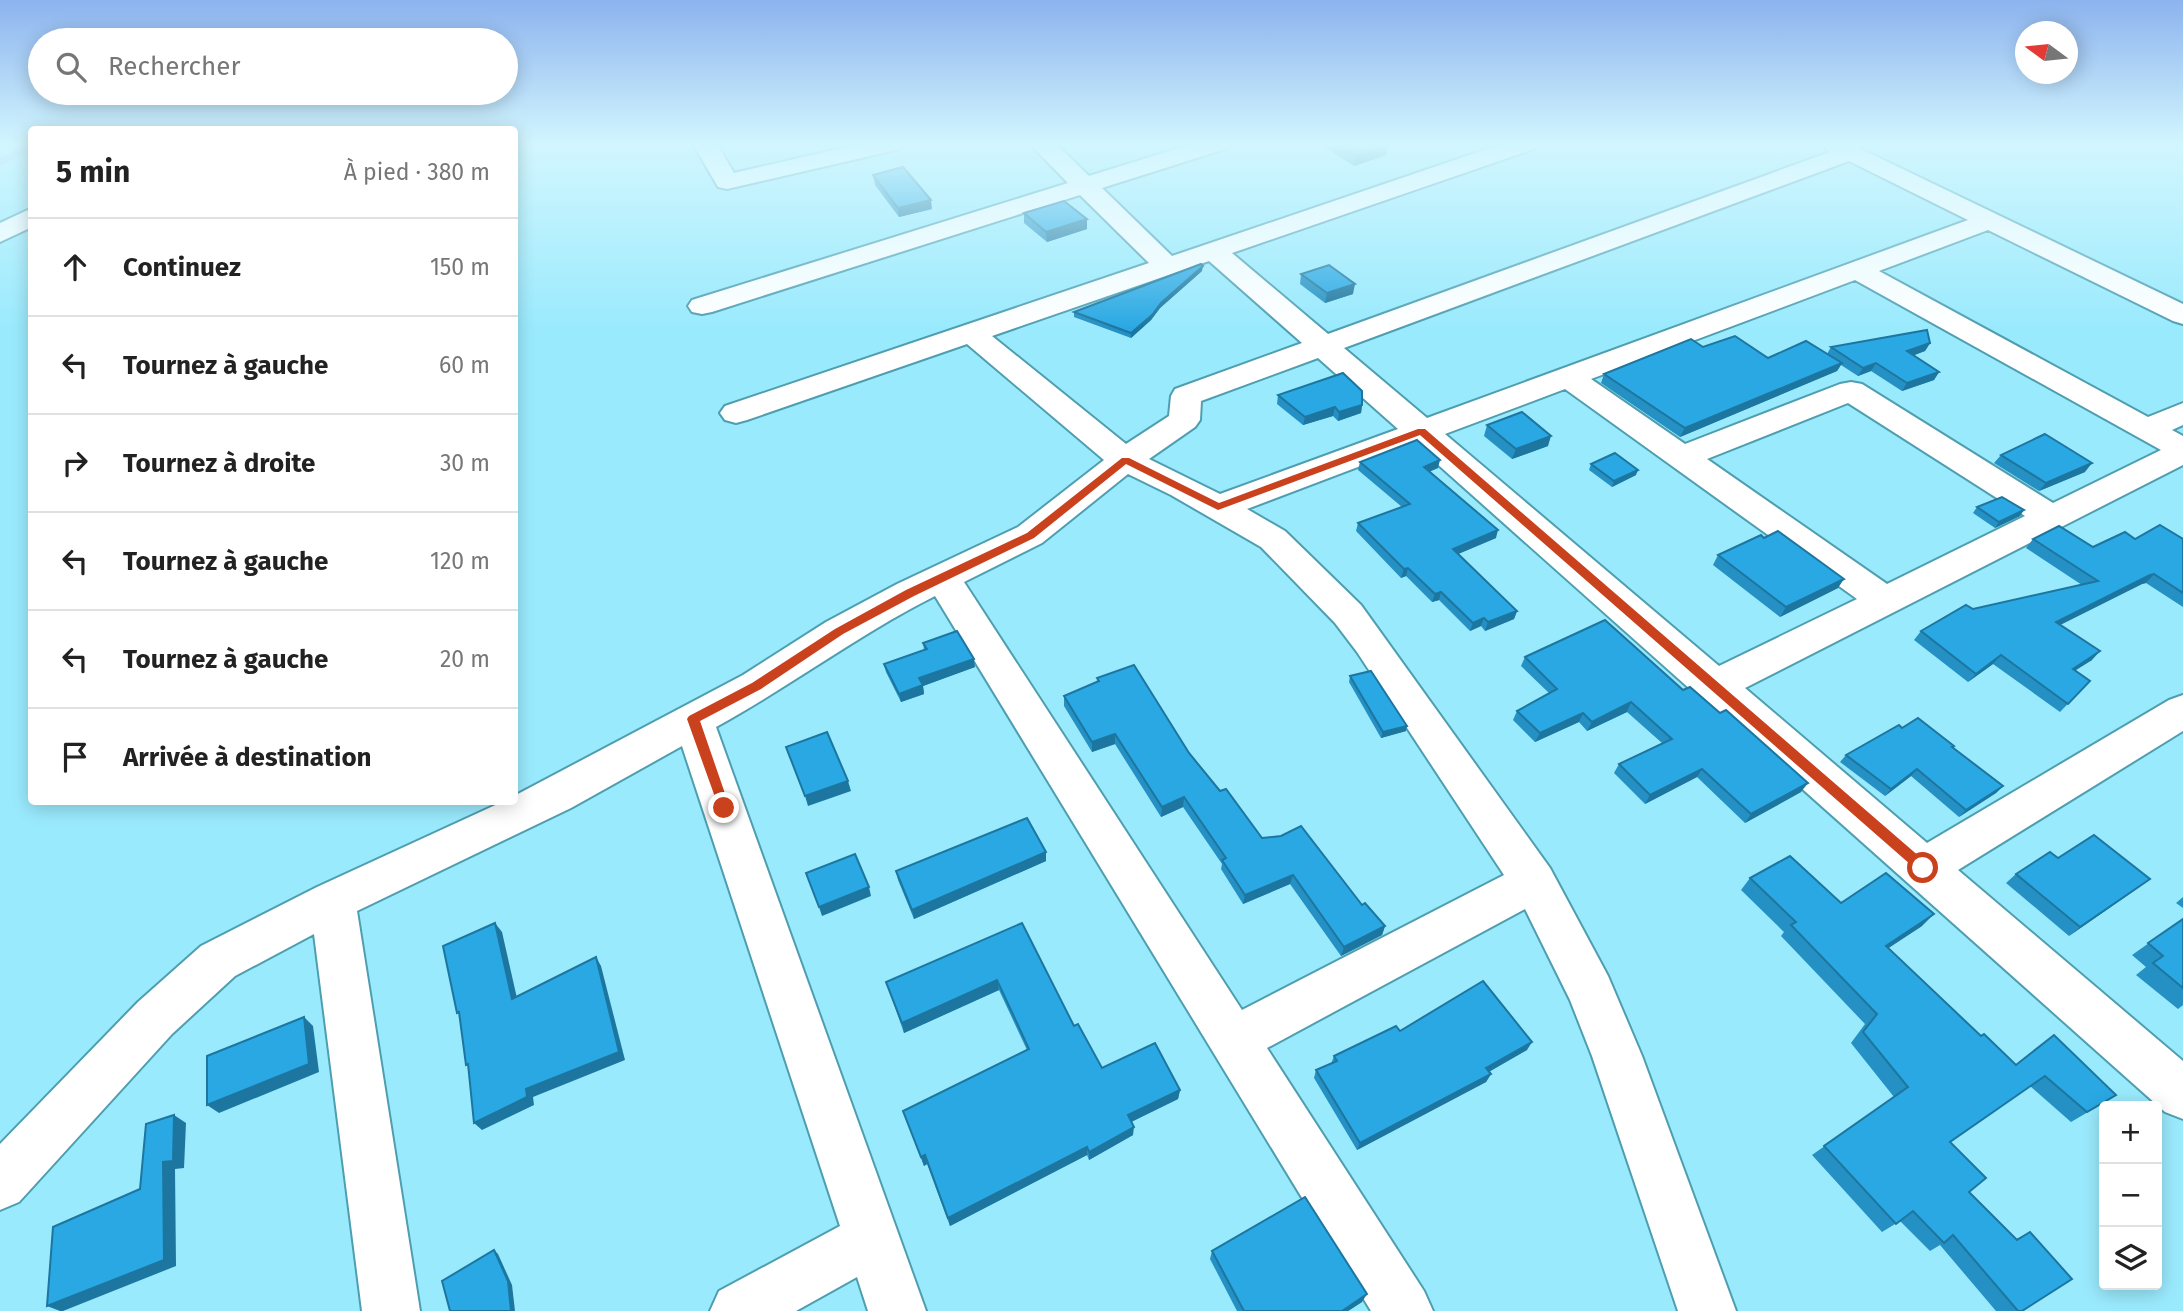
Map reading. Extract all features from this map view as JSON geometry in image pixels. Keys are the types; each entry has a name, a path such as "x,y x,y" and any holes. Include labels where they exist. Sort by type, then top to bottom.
{"street":[{"path":"702,306 1024,205"},
{"path":"1105,205 1167,266"},
{"path":"736,413 1347,205"},
{"path":"0,1183 196,978 244,946 556,796 757,686 839,632 942,577 1030,535 1125,460 1184,420 1186,396 1690,205"},
{"path":"1960,205 2183,314"},
{"path":"0,234 28,218"},
{"path":"1218,507 1990,220"},
{"path":"1213,251 2183,1094"},
{"path":"1857,270 2183,451"},
{"path":"971,333 1125,460 1218,507 1273,539 1348,614 1534,882 1605,1022 1707,1311"},
{"path":"1568,377 1884,600"},
{"path":"1682,457 1850,391 2051,517"},
{"path":"2147,429 2183,412"},
{"path":"1714,686 2183,451"},
{"path":"942,577 1404,1311"},
{"path":"1923,868 2183,711"},
{"path":"693,719 897,1311"},
{"path":"1233,1040 1534,882"},
{"path":"333,901 391,1311"},
{"path":"739,1311 873,1238"}],"building":[{"path":"1050,205 1069,205 1087,219 1046,232 1024,213"},
{"path":"1201,264 1203,266 1131,333 1074,312"},
{"path":"1329,265 1355,284 1327,293 1301,274"},
{"path":"1927,330 1930,343 1907,351 1939,372 1907,383 1876,363 1863,368 1831,347"},
{"path":"1735,336 1768,358 1806,341 1842,363 1685,428 1604,374 1691,339 1703,347"},
{"path":"1343,373 1362,391 1362,405 1339,412 1335,407 1305,417 1278,395"},
{"path":"1522,412 1551,436 1516,449 1487,425"},
{"path":"2045,434 2092,463 2046,483 2001,455"},
{"path":"1417,440 1440,460 1424,467 1498,530 1453,549 1517,611 1488,622 1484,618 1473,623 1441,592 1435,594 1408,568 1404,569 1358,523 1410,504 1360,462"},
{"path":"1615,453 1638,470 1614,481 1591,464"},
{"path":"2002,497 2024,510 1999,522 1977,507"},
{"path":"2160,525 2183,539 2183,593 2154,574 2056,622 2100,651 2073,669 2090,681 2068,704 2001,655 1976,674 1921,631 1966,605 1973,609 2098,581 2033,539 2059,526 2093,547 2125,532 2135,539"},
{"path":"1778,531 1844,579 1786,607 1718,555 1761,535 1764,538"},
{"path":"1605,620 1683,690 1690,687 1720,713 1726,710 1808,783 1751,814 1702,769 1650,795 1619,764 1672,739 1631,702 1592,722 1583,713 1540,733 1517,711 1557,689 1525,657"},
{"path":"957,631 974,659 919,678 923,685 899,694 884,664 927,649 923,643"},
{"path":"1134,665 1189,753 1220,791 1226,789 1262,838 1281,836 1301,826 1362,905 1365,903 1385,926 1344,947 1293,875 1245,895 1222,860 1226,858 1184,797 1162,807 1115,734 1092,742 1064,696 1099,681 1097,678"},
{"path":"1371,671 1407,726 1383,732 1350,676"},
{"path":"1918,718 2003,786 1966,810 1917,769 1891,789 1846,755 1899,725 1902,728"},
{"path":"827,732 848,781 805,796 786,747"},
{"path":"1027,818 1046,852 912,910 896,871"},
{"path":"2094,835 2150,879 2080,927 2016,874 2050,852 2058,858"},
{"path":"855,854 869,887 819,907 806,873"},
{"path":"1790,856 1841,903 1886,873 1934,914 1886,946 1981,1036 1984,1034 2016,1065 2054,1035 2116,1095 2106,1101 2099,1101 2099,1105 2087,1112 2045,1076 1950,1142 1986,1178 1969,1192 2017,1240 2030,1232 2072,1279 2018,1311 1953,1235 1944,1243 1913,1211 1896,1224 1824,1146 1908,1087 1863,1032 1877,1014 1791,925 1796,922 1750,878"},
{"path":"2183,919 2183,988 2153,963 2163,956 2148,943"},
{"path":"495,923 512,999 596,957 619,1052 526,1089 527,1097 474,1123 459,1012 457,1013 443,946"},
{"path":"1022,923 1074,1026 1078,1024 1102,1068 1155,1043 1180,1090 1128,1115 1134,1127 1089,1152 1087,1147 948,1218 925,1155 921,1157 903,1111 1029,1049 997,980 902,1023 886,982"},
{"path":"1483,981 1532,1042 1486,1068 1491,1074 1360,1143 1316,1070 1337,1061 1334,1056 1396,1026 1400,1031"},
{"path":"304,1017 309,1064 207,1105 207,1056"},
{"path":"174,1115 173,1161 163,1162 164,1260 47,1306 53,1227 140,1189 146,1124"},
{"path":"1305,1197 1367,1294 1342,1311 1244,1311 1212,1251"},
{"path":"494,1250 508,1281 511,1311 450,1311 442,1281"}],"route":[{"path":"724,808 693,719 757,686 839,632 910,593 1030,535 1125,460 1218,507 1421,431 1923,868"}]}
